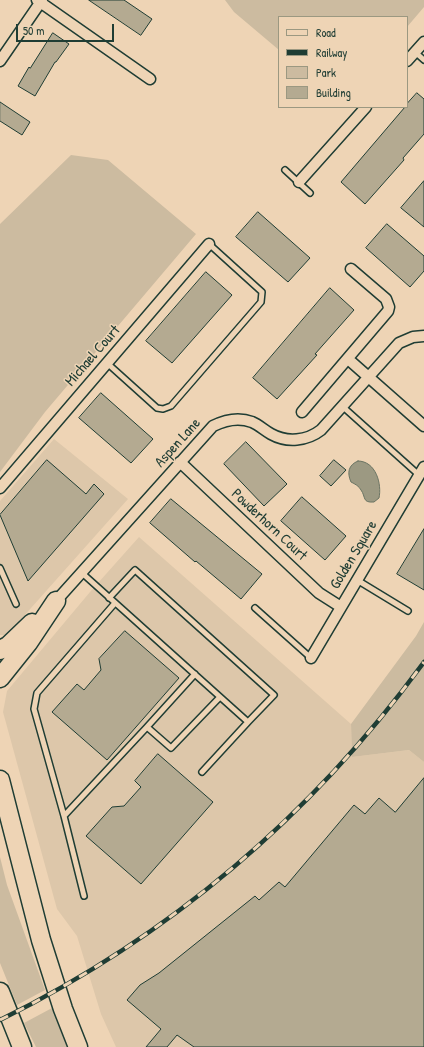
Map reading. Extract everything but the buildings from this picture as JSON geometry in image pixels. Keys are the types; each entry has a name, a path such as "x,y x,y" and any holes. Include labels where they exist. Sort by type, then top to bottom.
{"highway":[{"path":"0,650 8,646 56,601"},
{"path":"0,678 28,643 56,601"},
{"path":"0,780 41,940 77,1042"},
{"path":"0,811 17,846"},
{"path":"0,992 22,1047"}],"street":[{"path":"0,61 40,1 150,79"},
{"path":"408,60 424,42"},
{"path":"299,182 365,108"},
{"name":"Michael Court","path":"0,488 209,244"},
{"path":"302,412 385,315 389,307 386,299 351,269"},
{"name":"Aspen Lane","path":"56,601 207,431 220,423 236,420 251,422 276,437 292,440 308,438 321,430 399,343 413,337 424,336"},
{"path":"348,359 424,426"},
{"name":"Powderhorn Court","path":"180,462 319,593 340,607"},
{"name":"Golden Square","path":"310,658 421,471"}],"lane":[{"path":"415,52 424,60"},
{"path":"285,170 310,193"},
{"path":"107,363 157,408 163,409 171,406 262,302 262,292 209,244"},
{"path":"342,406 421,471"},
{"path":"0,568 16,604"},
{"path":"109,598 135,570 274,695 202,772"},
{"path":"82,573 248,722"},
{"path":"357,580 408,611"},
{"path":"84,896 64,816 34,709 36,693 115,603"},
{"path":"255,608 310,658"},
{"path":"64,816 195,674"},
{"path":"147,727 171,748 220,697"}],"shaded area":[{"path":"54,439 128,499 7,635 0,635 0,501"},
{"path":"358,461 369,465 376,474 380,486 380,492 379,498 374,502 368,502 359,487 351,482 349,475 350,467"},
{"path":"139,537 351,724 352,757 409,750 424,762 424,1047 116,1047 101,1014 77,936 57,909 3,712 7,691 90,592"}],"green space":[{"path":"225,0 424,0 424,7 408,26 408,16 278,16 278,49 234,12"},
{"path":"71,155 108,160 196,234 45,412 0,472 0,224"},
{"path":"424,622 424,762 409,750 352,757 351,724 416,636"},
{"path":"0,857 7,885 45,990 17,1005 0,963"},
{"path":"52,1008 67,1047 36,1047 24,1023"}],"railway":[{"path":"0,1020 62,987 122,950 179,910 234,867 285,820 334,771 381,718 424,662"}]}
